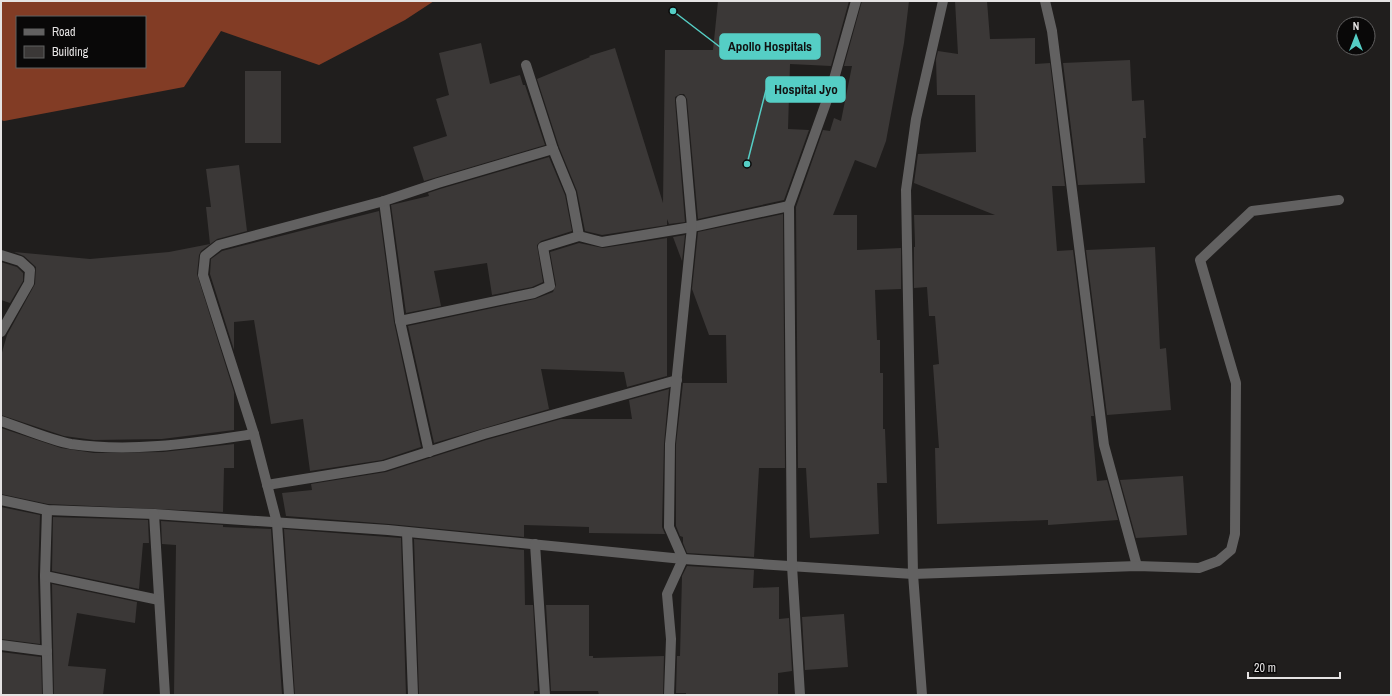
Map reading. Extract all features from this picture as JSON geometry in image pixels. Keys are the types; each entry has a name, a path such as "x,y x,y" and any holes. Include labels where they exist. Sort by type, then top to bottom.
{"street":[{"path":"800,695 792,566 789,206 832,86 856,1"},
{"path":"922,695 913,574 906,190 916,119 943,1"},
{"path":"1045,1 1052,31 1104,445 1137,566"},
{"path":"526,65 553,149 571,193 579,236"},
{"path":"669,695 671,639 667,594 683,559 669,527 670,444 676,399 692,227 681,100"},
{"path":"289,695 277,523 254,434 203,275 205,256 219,245 384,201 438,182 553,149"},
{"path":"1,500 47,510 154,514 407,532 683,559 913,574 1137,566 1199,568 1218,561 1230,550 1235,534 1236,383 1200,260 1252,211 1339,200"},
{"path":"384,201 400,321 429,452"},
{"path":"400,321 534,294 550,286 543,247 579,236 602,242 692,227 789,206"},
{"path":"1,255 20,261 30,270 29,283 1,332"},
{"path":"267,485 384,466 484,434 677,380"},
{"path":"1,421 70,444 126,448 179,445 254,434"},
{"path":"47,510 45,576 48,695"},
{"path":"154,514 165,695"},
{"path":"407,532 413,695"},
{"path":"535,544 545,695"},
{"path":"45,576 159,600"},
{"path":"1,645 47,651"}],"shaded area":[{"path":"1,1 434,1 405,20 319,65 221,31 184,87 4,121 1,120"}],"building":[{"path":"718,1 849,1 831,66 790,64 788,129 809,130 784,200 698,219 687,99 684,94 680,94 675,97 675,101 685,222 669,224 667,219 667,225 602,235 585,231 577,191 559,147 537,79 590,57 589,56 615,48 663,203 665,50 713,50"},
{"path":"862,1 909,1 904,43 886,141 876,168 855,160 833,215 857,215 857,250 901,248 901,289 875,290 877,340 880,340 880,373 883,373 883,429 885,429 887,483 877,483 879,534 810,538 806,468 798,468 796,207 823,130 830,131 834,118 841,121 852,66 844,66"},
{"path":"955,1 987,1 990,39 1035,38 1035,64 1050,63 1065,186 1052,186 1057,251 1073,250 1094,416 1091,416 1097,481 1107,480 1118,520 1048,525 1048,520 937,524 935,448 939,448 933,365 939,364 935,316 929,316 927,287 914,288 914,215 995,215 914,183 918,154 976,152 975,95 937,95 936,59 938,51 958,54"},
{"path":"481,43 490,84 520,75 523,85 525,85 545,145 424,181 413,147 447,136 436,99 449,95 439,53"},
{"path":"1130,60 1132,101 1144,100 1146,138 1143,138 1145,183 1078,185 1063,63"},
{"path":"245,71 281,71 281,143 245,143"},
{"path":"549,157 565,195 572,231 541,241 537,245 543,282 532,287 492,295 487,263 434,271 441,306 406,313 391,205 429,196 428,193 440,189"},
{"path":"239,165 247,231 217,239 201,251 199,255 197,274 234,392 234,430 162,439 94,440 64,436 1,415 1,356 7,335 35,284 36,267 24,256 14,252 90,259 169,252 210,244 206,207 211,207 206,169"},
{"path":"379,211 394,322 421,447 382,460 310,471 303,419 271,424 254,320 234,322 234,350 210,274 211,259 222,251"},
{"path":"783,214 785,468 759,468 754,557 687,553 683,543 683,537 680,536 676,526 676,444 683,383 727,383 726,335 709,335 692,289 698,232"},
{"path":"685,235 682,261 673,237"},
{"path":"667,238 667,376 627,387 624,372 541,369 549,409 434,443 408,326 535,299 553,292 556,285 550,252 579,243 603,248"},
{"path":"1155,247 1160,349 1166,348 1171,410 1107,415 1086,250"},
{"path":"1,262 17,267 23,273 23,281 10,303 1,300"},
{"path":"669,389 664,444 662,527 665,534 589,533 589,527 524,525 524,537 286,516 282,493 312,490 311,484 386,472 486,440 561,419 632,419 629,400"},
{"path":"1,428 61,448 94,453 163,452 234,444 234,468 224,468 223,512 48,504 1,494"},
{"path":"1183,476 1187,535 1136,538 1120,480"},
{"path":"1,507 40,515 38,576 40,644 1,639"},
{"path":"53,517 148,520 149,543 143,543 139,589 52,571"},
{"path":"161,521 223,525 223,527 271,529 282,695 174,695 176,545 162,544"},
{"path":"284,529 401,538 406,695 295,695"},
{"path":"414,539 524,550 525,605 533,605 538,691 534,691 534,695 419,695"},
{"path":"687,566 754,570 753,588 779,587 779,619 789,618 792,671 778,673 778,695 686,695 686,693 676,693 677,656 680,656 682,576"},
{"path":"52,584 137,602 135,623 77,613 68,666 106,669 103,695 54,695"},
{"path":"546,605 589,605 589,656 593,656 593,658 664,656 663,694 599,695 598,691 551,691"},
{"path":"844,614 848,667 805,670 802,617"},
{"path":"1,652 41,657 42,695 1,695"}],"place":[{"name":"Apollo Hospitals","path":"673,11"},
{"name":"Hospital Jyo","path":"747,164"}]}
